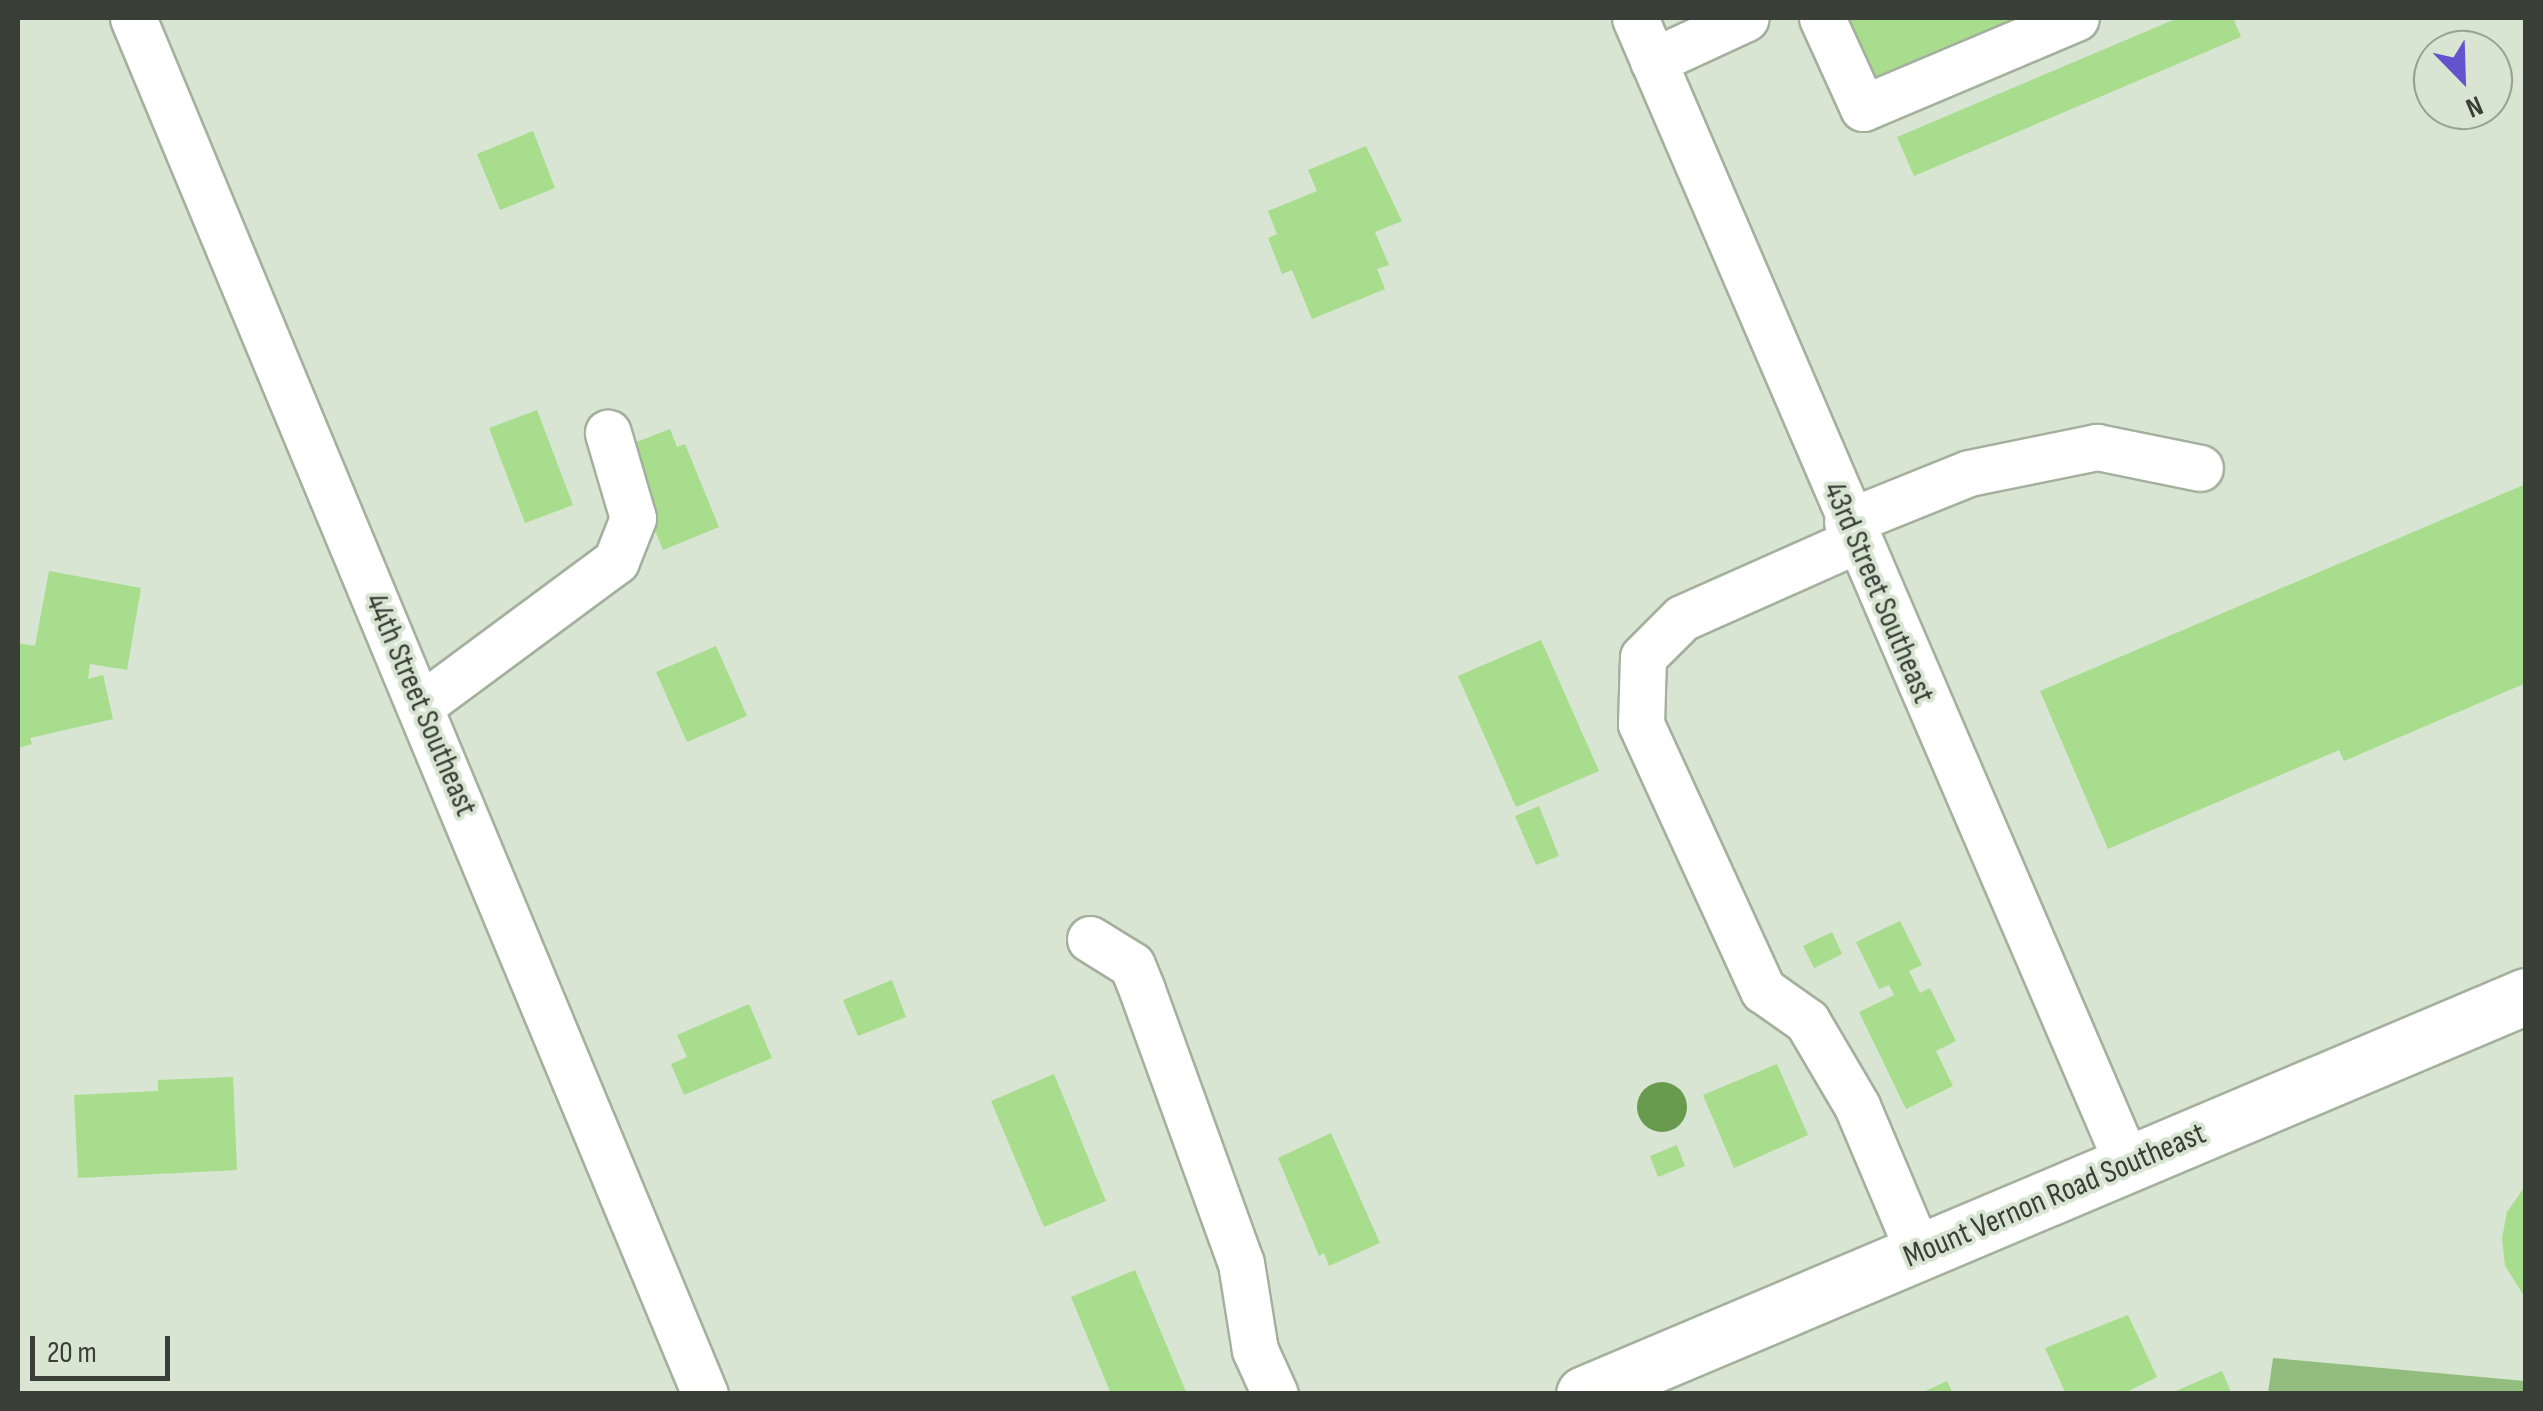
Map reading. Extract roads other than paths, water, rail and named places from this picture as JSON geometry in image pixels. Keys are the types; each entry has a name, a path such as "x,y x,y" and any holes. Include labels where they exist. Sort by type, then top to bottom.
{"main road":[{"name":"Mount Vernon Road Southeast","path":"1584,1394 2526,996"}],"street":[{"name":"44th Street Southeast","path":"133,18 705,1394"},
{"name":"43rd Street Southeast","path":"1635,18 1851,531 2128,1165"},
{"path":"1653,61 1746,18"},
{"path":"1822,18 1863,108 2076,18"},
{"path":"420,706 616,561 632,518 608,432"},
{"path":"1919,1253 1857,1106 1817,1038 1807,1022 1763,990 1641,724 1643,658 1682,618 1970,473 2097,447 2200,468"},
{"path":"1090,939 1132,965 1241,1263 1255,1350 1274,1394"}]}
